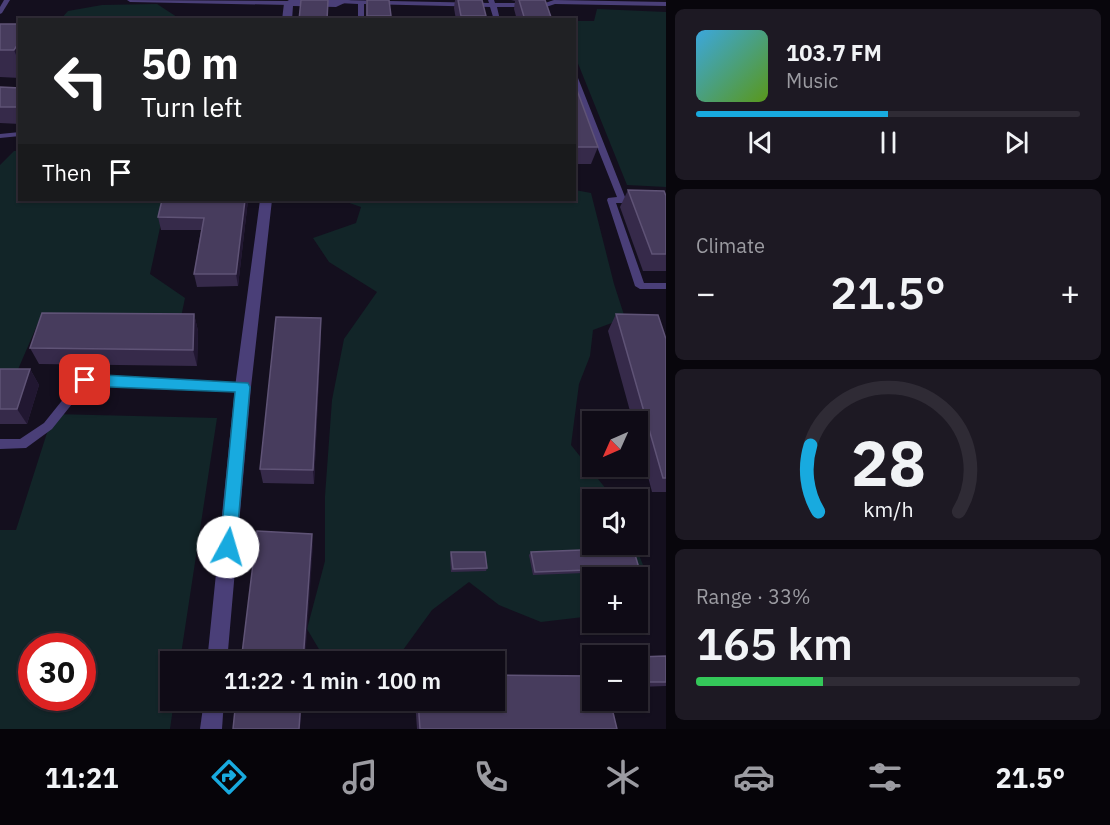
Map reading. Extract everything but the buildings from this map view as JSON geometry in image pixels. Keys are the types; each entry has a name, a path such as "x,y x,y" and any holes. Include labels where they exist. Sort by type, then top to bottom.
{"street":[{"path":"287,18 289,3 343,1"},
{"path":"219,651 243,387 266,201"},
{"path":"211,729 213,711"}],"lane":[{"path":"0,12 8,0"},
{"path":"130,0 289,3"},
{"path":"343,1 361,3 492,2 547,8 554,2 666,4"},
{"path":"492,2 496,18"},
{"path":"361,3 361,18"},
{"path":"576,83 622,200"},
{"path":"0,136 18,134"},
{"path":"644,200 611,200 640,286 666,286"},
{"path":"0,444 22,444 48,426 85,380 243,387"}],"green space":[{"path":"157,4 178,18 62,18 68,11 102,5"},
{"path":"597,9 666,12 666,187 627,185 576,58 576,21 594,21"},
{"path":"14,151 18,151 18,201 166,201 150,274 185,298 179,327 38,323 16,374 0,374 0,165"},
{"path":"576,190 591,193 625,318 593,330 590,356 579,384 571,445 582,459 582,477 596,477 606,489 582,489 582,555 639,555 644,567 582,567 582,617 541,622 499,605 469,582 432,610 402,651 320,651 307,629 325,561 325,496 332,400 344,339 377,292 329,262 313,238 356,223 361,207 344,201 576,201"},
{"path":"53,414 217,418 182,651 160,651 160,711 173,711 170,729 0,729 0,530 16,530"}],"route":[{"path":"85,380 243,387 228,547"}]}
